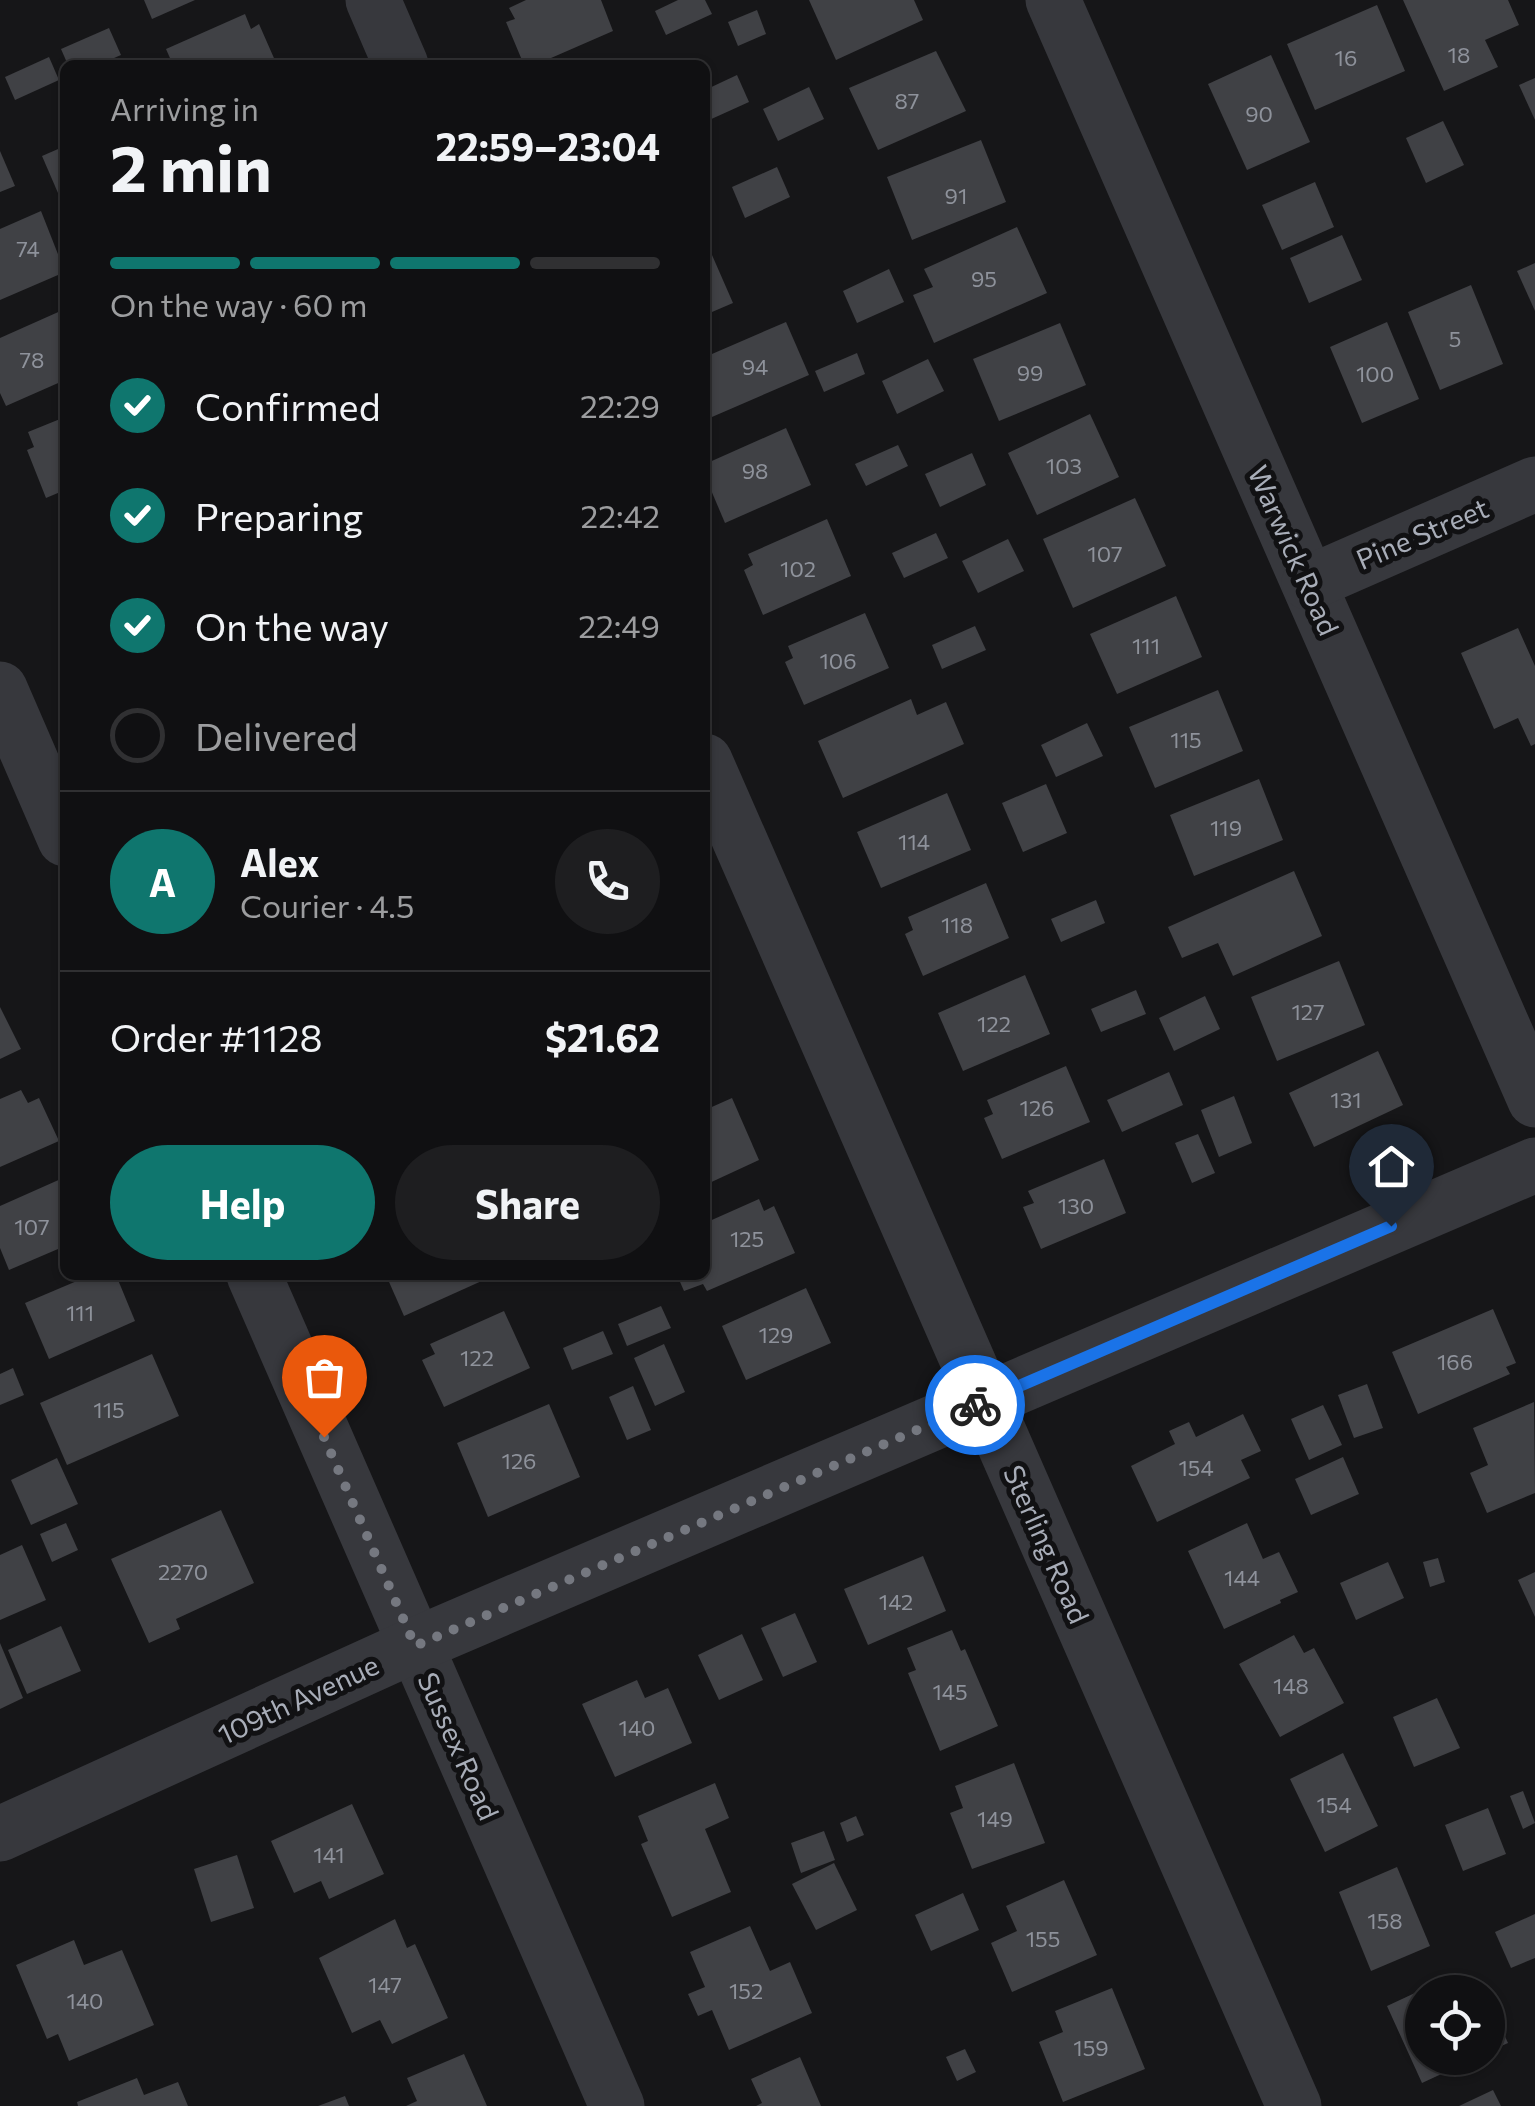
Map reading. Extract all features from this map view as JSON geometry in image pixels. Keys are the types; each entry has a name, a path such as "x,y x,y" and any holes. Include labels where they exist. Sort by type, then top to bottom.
{"street":[{"path":"373,0 400,60"},
{"name":"Warwick Road","path":"1071,6 1309,582 1535,1100"},
{"name":"Pine Street","path":"1309,582 1535,484"},
{"path":"0,688 60,827"},
{"name":"Sterling Road","path":"710,772 1294,2106"},
{"name":"109th Avenue","path":"0,1834 415,1646 1535,1165"},
{"name":"Sussex Road","path":"256,1280 617,2106"}],"building":[{"path":"144,0 195,0 152,19"},
{"path":"526,0 601,0 613,31 546,60 522,60 506,22 515,19 509,8"},
{"path":"678,0 705,0 712,14 666,35 655,11"},
{"path":"809,0 914,0 923,20 836,60"},
{"path":"1403,0 1508,0 1519,25 1485,40 1498,67 1444,91"},
{"path":"1377,5 1405,71 1315,110 1287,44"},
{"path":"757,10 766,34 738,46 728,22"},
{"path":"245,14 251,29 259,24 275,60 171,60 166,49"},
{"path":"109,28 121,55 110,60 66,60 61,49"},
{"path":"936,51 966,111 878,150 849,88"},
{"path":"1271,55 1310,142 1247,170 1208,84"},
{"path":"49,57 59,80 15,100 5,77"},
{"path":"737,75 749,102 710,120 710,88"},
{"path":"1535,78 1535,120 1519,85"},
{"path":"809,87 824,119 778,141 763,109"},
{"path":"1443,121 1464,165 1426,183 1406,138"},
{"path":"981,140 1006,202 912,240 887,177"},
{"path":"60,148 60,192 58,193 42,156"},
{"path":"0,151 15,186 0,192"},
{"path":"777,167 790,197 745,218 732,187"},
{"path":"1315,182 1334,227 1282,250 1262,205"},
{"path":"41,211 60,259 60,274 0,300 0,229"},
{"path":"1017,227 1047,293 934,343 913,295 933,287 924,269"},
{"path":"1342,235 1362,280 1309,303 1290,258"},
{"path":"710,250 733,303 710,313"},
{"path":"1535,263 1535,311 1517,271"},
{"path":"889,269 904,302 857,323 843,291"},
{"path":"1471,285 1503,364 1440,390 1408,312"},
{"path":"60,311 60,382 6,406 0,393 0,338"},
{"path":"786,322 809,375 710,418 710,355"},
{"path":"1387,322 1419,399 1362,423 1330,347"},
{"path":"1060,323 1086,385 999,421 973,359"},
{"path":"857,353 865,374 824,392 815,371"},
{"path":"928,359 944,391 897,414 882,381"},
{"path":"1090,414 1119,477 1037,515 1008,453"},
{"path":"60,419 60,492 46,498 27,450 34,447 28,432"},
{"path":"786,428 811,485 725,523 710,488 710,462"},
{"path":"898,445 908,466 866,486 855,464"},
{"path":"972,453 986,485 940,507 925,474"},
{"path":"1135,498 1166,566 1073,608 1043,539"},
{"path":"827,519 851,576 763,615 744,570 753,565 748,554"},
{"path":"936,533 948,558 904,578 892,553"},
{"path":"1008,539 1024,571 978,593 962,561"},
{"path":"1176,596 1202,657 1117,694 1090,634"},
{"path":"865,613 889,668 804,705 785,662 793,658 788,646"},
{"path":"975,626 986,650 942,669 932,645"},
{"path":"1518,628 1535,666 1535,744 1531,746 1518,718 1494,729 1461,653"},
{"path":"1218,690 1243,751 1155,788 1129,727"},
{"path":"911,699 917,715 946,702 964,744 843,798 818,741"},
{"path":"1087,723 1103,756 1056,777 1041,745"},
{"path":"1259,779 1283,840 1194,876 1170,815"},
{"path":"1046,784 1067,833 1023,852 1002,803"},
{"path":"947,793 971,850 881,888 857,832"},
{"path":"1294,871 1322,936 1233,976 1218,943 1182,958 1168,927"},
{"path":"986,883 1009,938 923,976 905,934 913,930 908,917"},
{"path":"1096,900 1105,923 1061,942 1051,919"},
{"path":"1339,961 1365,1025 1277,1061 1251,997"},
{"path":"1025,975 1050,1034 963,1071 938,1013"},
{"path":"1136,990 1146,1014 1101,1032 1091,1009"},
{"path":"1205,996 1220,1029 1174,1051 1159,1018"},
{"path":"0,1007 21,1049 0,1059"},
{"path":"1378,1051 1403,1105 1314,1147 1289,1093"},
{"path":"1066,1066 1090,1122 1002,1159 984,1118 993,1114 987,1100"},
{"path":"1169,1072 1183,1105 1122,1132 1107,1100"},
{"path":"21,1090 28,1103 39,1098 59,1141 0,1167 0,1099"},
{"path":"1234,1096 1252,1143 1219,1157 1201,1110"},
{"path":"732,1098 759,1160 710,1183 710,1108"},
{"path":"1198,1134 1215,1173 1192,1183 1175,1143"},
{"path":"1104,1159 1126,1213 1041,1249 1023,1207 1034,1203 1028,1191"},
{"path":"60,1179 60,1248 9,1270 0,1248 0,1206"},
{"path":"759,1199 764,1211 774,1206 795,1253 707,1291 703,1284 684,1291 679,1280 710,1280 710,1221"},
{"path":"79,1280 118,1280 135,1321 49,1359 25,1303"},
{"path":"388,1280 484,1280 404,1316"},
{"path":"806,1288 831,1343 746,1380 722,1326"},
{"path":"661,1306 671,1328 627,1346 618,1324"},
{"path":"1493,1309 1516,1363 1506,1367 1510,1374 1418,1414 1392,1352"},
{"path":"504,1311 530,1368 444,1407 422,1360 435,1354 430,1344"},
{"path":"603,1331 613,1354 572,1370 563,1348"},
{"path":"664,1344 685,1392 655,1406 634,1358"},
{"path":"152,1354 179,1416 67,1465 40,1403"},
{"path":"13,1368 24,1395 0,1405 0,1374"},
{"path":"1367,1384 1383,1428 1354,1438 1338,1395"},
{"path":"633,1386 651,1430 627,1440 609,1397"},
{"path":"1534,1402 1535,1493 1487,1513 1470,1473 1488,1465 1473,1428"},
{"path":"549,1404 580,1477 488,1517 457,1443"},
{"path":"1323,1405 1342,1445 1309,1460 1291,1419"},
{"path":"1243,1414 1261,1451 1241,1460 1250,1478 1157,1522 1131,1466 1175,1444 1169,1431 1189,1422 1196,1437"},
{"path":"1343,1457 1359,1494 1311,1515 1295,1479"},
{"path":"57,1458 78,1504 31,1525 11,1480"},
{"path":"221,1510 254,1583 176,1619 180,1629 149,1643 111,1559"},
{"path":"66,1523 78,1550 52,1562 40,1534"},
{"path":"1247,1523 1263,1559 1279,1552 1298,1592 1224,1629 1188,1551"},
{"path":"22,1545 46,1600 0,1620 0,1555"},
{"path":"923,1556 946,1611 868,1645 844,1589"},
{"path":"1438,1558 1445,1582 1430,1587 1423,1562"},
{"path":"1388,1562 1404,1598 1356,1620 1340,1583"},
{"path":"1535,1572 1535,1617 1518,1580"},
{"path":"795,1613 817,1662 783,1677 761,1628"},
{"path":"61,1626 81,1671 27,1694 8,1650"},
{"path":"952,1630 961,1651 965,1649 998,1726 940,1751 908,1673 916,1670 907,1648"},
{"path":"742,1634 763,1680 719,1700 698,1655"},
{"path":"1294,1635 1304,1653 1314,1648 1344,1703 1280,1737 1239,1664"},
{"path":"0,1643 23,1698 0,1709"},
{"path":"637,1680 645,1698 668,1688 692,1743 615,1777 582,1704"},
{"path":"1437,1698 1460,1748 1414,1767 1393,1717"},
{"path":"1343,1753 1378,1826 1325,1852 1290,1779"},
{"path":"1014,1763 1045,1843 972,1869 950,1813 963,1808 955,1786"},
{"path":"715,1783 729,1818 705,1829 731,1892 672,1917 641,1844 648,1841 638,1816"},
{"path":"1523,1791 1535,1823 1523,1829 1510,1796"},
{"path":"352,1804 384,1874 329,1899 321,1881 294,1893 271,1841"},
{"path":"1488,1808 1506,1854 1463,1871 1445,1825"},
{"path":"856,1816 864,1835 847,1842 840,1823"},
{"path":"824,1831 835,1860 801,1873 791,1843"},
{"path":"237,1855 254,1908 211,1922 194,1869"},
{"path":"834,1863 857,1910 816,1930 792,1884"},
{"path":"1397,1867 1430,1946 1371,1971 1339,1892"},
{"path":"1064,1880 1097,1955 1012,1992 991,1943 1017,1931 1006,1906"},
{"path":"963,1893 979,1930 931,1951 915,1915"},
{"path":"1535,1914 1535,1958 1511,1968 1495,1932"},
{"path":"395,1919 407,1948 415,1944 448,2018 392,2044 380,2020 352,2033 319,1958"},
{"path":"750,1926 770,1971 790,1962 812,2013 729,2050 712,2010 698,2016 688,1994 705,1987 690,1952"},
{"path":"74,1940 84,1965 122,1950 154,2025 69,2061 58,2034 47,2039 16,1965"},
{"path":"1112,1988 1145,2069 1063,2102 1039,2042 1063,2032 1055,2011"},
{"path":"1405,1998 1405,2046 1387,2006"},
{"path":"965,2049 976,2072 957,2081 946,2057"},
{"path":"464,2054 487,2106 406,2106 417,2101 407,2078"},
{"path":"800,2057 821,2106 756,2106 762,2103 751,2079"},
{"path":"1418,2075 1439,2075 1422,2083"},
{"path":"137,2078 144,2095 178,2082 188,2106 78,2106 77,2102"},
{"path":"1493,2090 1501,2106 1459,2106"},
{"path":"345,2096 349,2106 318,2106"}],"way so far":[{"path":"324,1437 415,1646 975,1405"}],"route":[{"path":"975,1405 1391,1226"}]}
